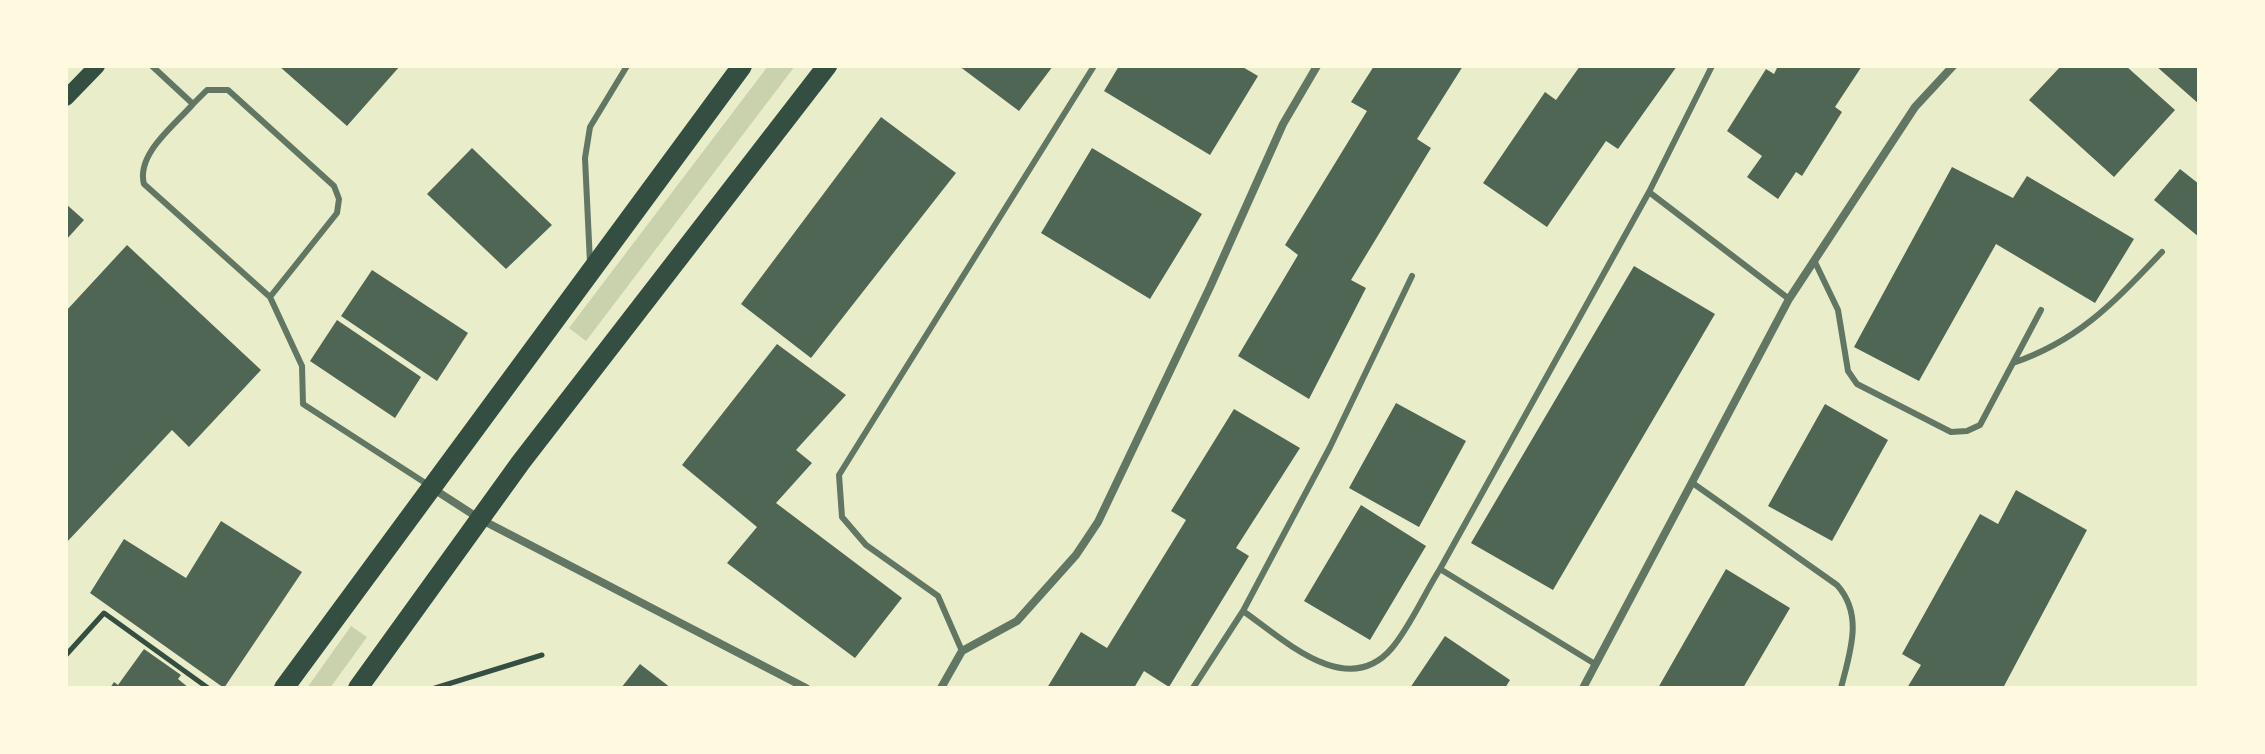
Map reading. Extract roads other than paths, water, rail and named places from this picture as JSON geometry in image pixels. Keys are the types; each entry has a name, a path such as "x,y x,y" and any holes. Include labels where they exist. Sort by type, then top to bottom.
{"main road":[{"path":"66,98 97,66"},
{"path":"284,688 742,66"},
{"path":"358,688 480,519 827,66"}],"street":[{"path":"941,688 962,651 1017,621 1076,555 1098,522 1210,287 1283,124 1317,66"},
{"path":"1583,688 1813,258 1915,107 1953,66"},
{"path":"431,487 480,519 806,688"}],"lane":[{"path":"152,66 193,104"},
{"path":"591,272 585,158 590,127 627,66"},
{"path":"962,651 938,596 866,545 842,517 839,475 1094,66"},
{"path":"1243,611 1311,659 1336,669 1366,668 1391,649 1440,569 1649,192 1712,66"},
{"path":"270,297 337,213 339,199 334,186 228,90 207,90 147,157 141,171 144,184 270,297 302,366 303,404 431,487"},
{"path":"1649,192 1789,299"},
{"path":"2013,363 2050,350 2090,324 2162,252"},
{"path":"1813,258 1838,310 1848,371 1857,384 1951,432 1967,431 1980,425 2041,310"},
{"path":"1193,688 1243,611 1330,447 1412,276"},
{"path":"1694,484 1837,585 1849,598 1853,631 1841,688"},
{"path":"1440,569 1595,664"}]}
